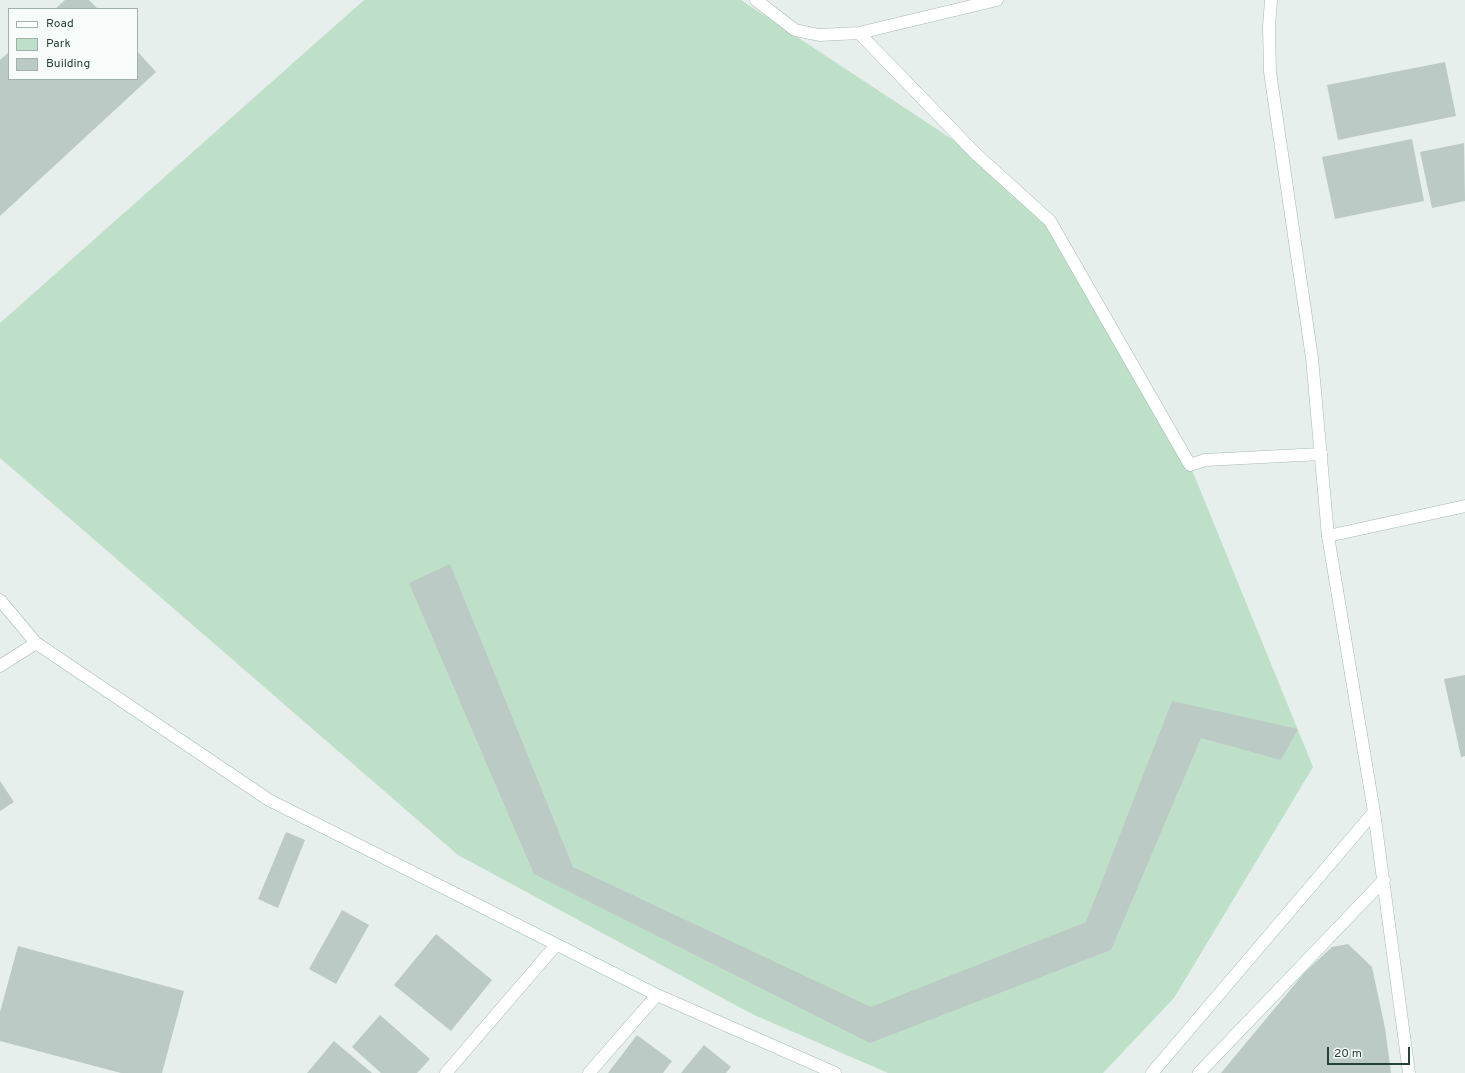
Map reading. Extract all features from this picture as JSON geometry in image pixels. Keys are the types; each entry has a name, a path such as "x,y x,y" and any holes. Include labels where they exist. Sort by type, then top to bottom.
{"street":[{"path":"756,0 795,30 819,35 859,33 997,0"},
{"path":"1271,0 1269,27 1270,72 1312,358 1328,536 1374,812 1409,1073"},
{"path":"859,33 976,154 1050,221 1190,465 1205,460 1321,454"},
{"path":"1328,536 1465,506"},
{"path":"0,600 36,643 269,800 658,995 835,1073"},
{"path":"0,666 36,643"},
{"path":"1152,1073 1374,812"},
{"path":"1198,1073 1384,880"},
{"path":"446,1073 556,944"},
{"path":"589,1073 658,995"}],"green space":[{"path":"364,0 741,0 1002,172 1050,221 1190,465 1313,767 1174,998 1103,1073 888,1073 752,1014 458,855 0,458 0,323"}],"building":[{"path":"65,0 89,0 97,8 56,8"},
{"path":"138,52 156,72 0,216 0,60 8,53 8,80 138,80"},
{"path":"1445,62 1456,116 1338,140 1327,85"},
{"path":"1412,139 1424,201 1335,219 1322,157"},
{"path":"1464,143 1465,201 1432,208 1420,152"},
{"path":"450,564 573,867 871,1007 1086,922 1172,701 1298,729 1281,760 1201,738 1111,950 870,1043 534,874 409,583"},
{"path":"1465,675 1465,756 1461,757 1444,679"},
{"path":"0,781 14,802 0,811"},
{"path":"286,832 305,840 278,908 258,899"},
{"path":"342,910 369,925 336,984 309,969"},
{"path":"436,934 492,980 451,1031 394,985"},
{"path":"1348,944 1372,967 1385,1028 1391,1073 1221,1073 1305,972 1332,947"},
{"path":"18,946 184,991 162,1073 121,1073 0,1041 0,1012"},
{"path":"380,1015 430,1059 417,1073 381,1073 352,1047"},
{"path":"637,1035 672,1061 663,1073 608,1073"},
{"path":"334,1041 372,1073 307,1073"},
{"path":"704,1045 731,1067 726,1073 681,1073"}]}
